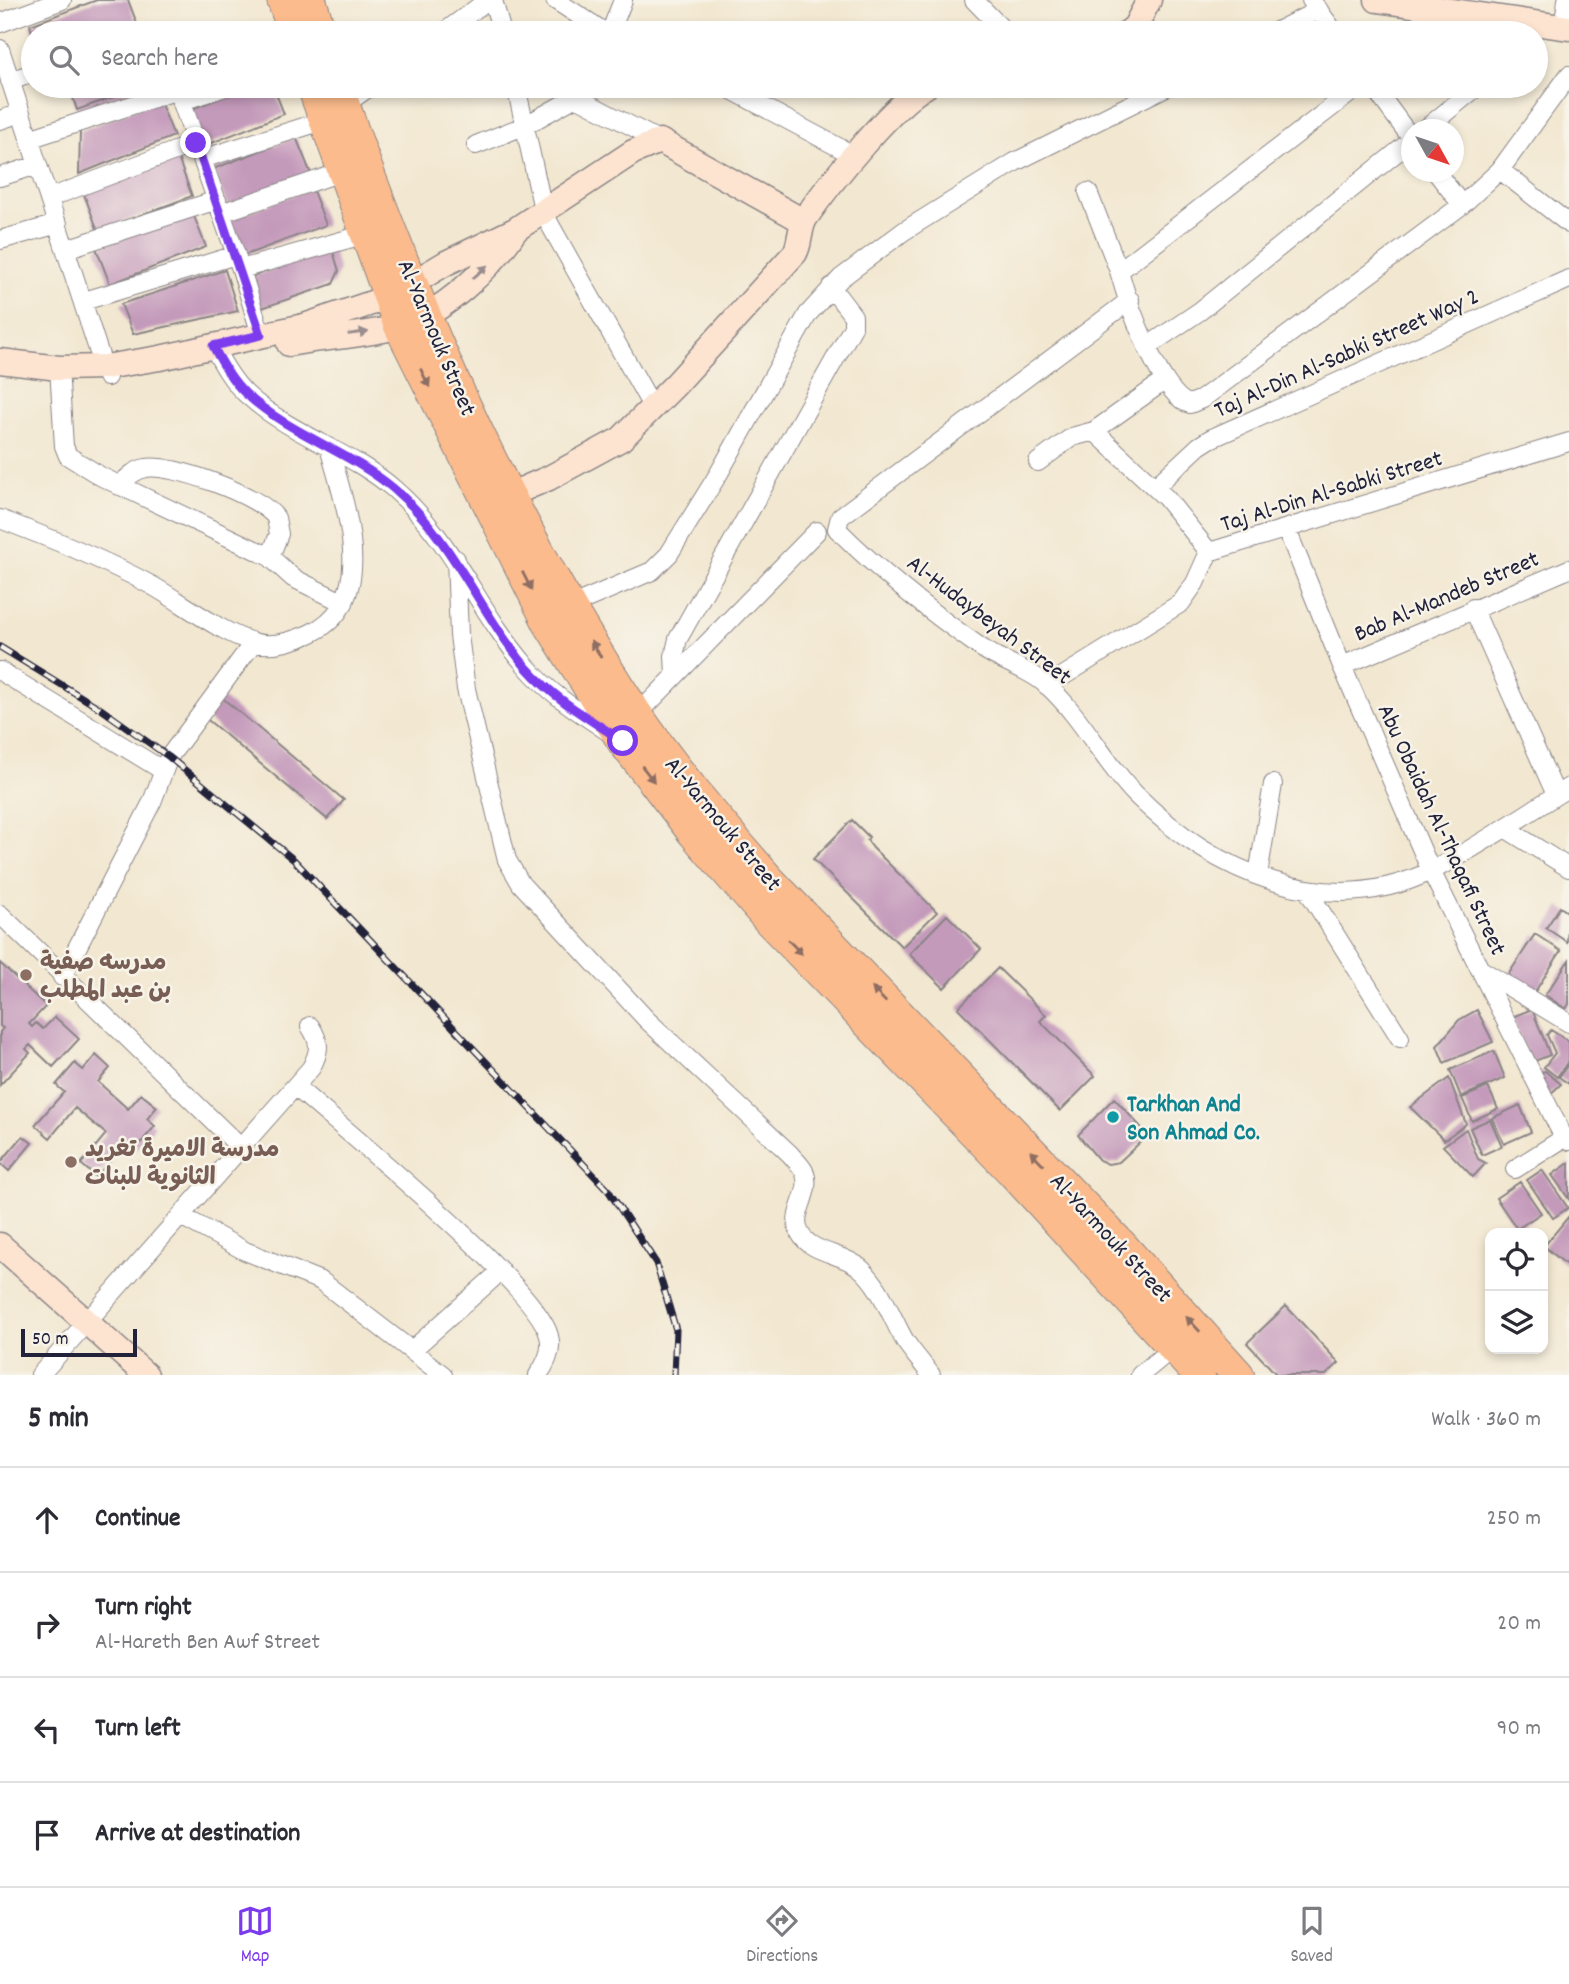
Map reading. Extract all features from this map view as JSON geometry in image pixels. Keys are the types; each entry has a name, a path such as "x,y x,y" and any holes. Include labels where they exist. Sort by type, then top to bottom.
{"highway":[{"path":"283,0 291,21"},
{"path":"310,0 316,21"},
{"name":"Al-Yarmouk Street","path":"336,104 344,171 366,234 409,284"},
{"name":"Al-Yarmouk Street","path":"336,104 542,611 605,690 630,728 1157,1307 1238,1375"},
{"name":"Al-Yarmouk Street","path":"421,317 509,495 570,606 605,690"},
{"name":"Al-Yarmouk Street","path":"1157,1307 1174,1348 1199,1375"}],"street":[{"path":"0,23 62,0"},
{"path":"459,21 488,0"},
{"path":"494,0 499,21"},
{"path":"555,0 589,21"},
{"path":"613,21 623,0"},
{"path":"974,0 994,21"},
{"path":"1138,21 1149,0"},
{"path":"1377,0 1455,5 1560,20"},
{"path":"1291,21 1315,5 1326,21"},
{"path":"1436,21 1455,5"},
{"path":"0,51 106,372"},
{"path":"1088,192 1164,381 1185,403 1202,399 1462,205 1500,170 1569,75"},
{"path":"10,81 21,77"},
{"path":"29,139 160,98"},
{"path":"181,98 239,262 261,335"},
{"path":"519,98 544,214 653,408"},
{"path":"476,145 526,125 569,98"},
{"path":"591,98 660,141 803,220"},
{"path":"746,98 855,156"},
{"path":"509,495 601,452 621,439 653,408 794,253 801,243 803,220 855,156 912,98"},
{"path":"570,606 652,571 668,555 719,473 808,314 831,287 904,232 978,184 1145,98"},
{"path":"1119,271 1343,98"},
{"path":"1382,98 1401,125"},
{"path":"1438,119 1463,98"},
{"path":"49,198 336,104"},
{"path":"0,120 21,113"},
{"path":"216,352 261,335 304,326 409,284 544,214 633,152 660,141"},
{"path":"1148,346 1200,311 1401,149"},
{"path":"0,177 37,165"},
{"path":"1500,170 1569,224"},
{"path":"66,249 344,171"},
{"path":"1444,182 1462,205"},
{"path":"0,240 58,224"},
{"path":"0,372 106,372 421,317 487,266 515,230"},
{"path":"84,302 239,262 366,234"},
{"name":"Taj Al-Din Al-Sabki Street Way 2","path":"1155,488 1210,439 1569,279"},
{"path":"675,675 674,656 678,639 853,327 853,316 831,287"},
{"name":"Al-Hudaybeyah Street","path":"1130,300 840,517 836,524 903,587 981,648 1048,686 1093,735 1133,792 1155,812 1202,847 1258,875 1308,891 1368,889 1431,871 1562,791"},
{"path":"216,352 247,395 393,488 456,559 503,638 527,667 559,698 630,728 675,675 817,531"},
{"path":"0,361 60,372"},
{"path":"60,372 64,446 68,456 119,486 270,557 293,578 344,603"},
{"path":"1038,462 1072,437 1094,431 1164,381"},
{"name":"Taj Al-Din Al-Sabki Street","path":"1094,431 1179,512 1209,552 1569,442"},
{"path":"0,519 46,534 109,563 253,643 293,641 316,631 334,618 344,603 351,582 351,532 329,447"},
{"path":"119,486 135,471 166,467 249,497 276,518 279,534 270,557"},
{"name":"Abu Obaidah Al-Thaqafi Street","path":"1287,530 1342,666 1431,871 1567,1139"},
{"path":"1048,686 1181,603 1195,583 1209,552"},
{"path":"456,559 459,635 466,689 507,860 521,884 648,1020 790,1154 804,1171 807,1185 797,1215 801,1236 812,1245 836,1254 860,1268 876,1287 906,1343 931,1375"},
{"name":"Bab Al-Mandeb Street","path":"1342,666 1569,569"},
{"path":"1473,608 1562,791"},
{"path":"62,977 152,802 162,770 186,732 253,643"},
{"path":"0,671 162,770"},
{"path":"1258,875 1273,784"},
{"path":"1505,828 1569,868"},
{"path":"1308,891 1400,1038"},
{"path":"0,914 240,1147"},
{"path":"1483,971 1569,1023"},
{"path":"40,1375 311,1068 320,1051 310,1026"},
{"path":"296,1087 501,1271 539,1314 549,1335 551,1348 538,1375"},
{"path":"1514,1169 1567,1139"},
{"path":"181,1216 245,1251 321,1281 443,1375"},
{"path":"0,1245 146,1375"},
{"path":"412,1350 501,1271"},
{"path":"1140,1375 1174,1348"}],"building":[{"path":"97,0 128,0 136,21 41,21"},
{"path":"73,98 110,98 77,110"},
{"path":"220,98 278,98 284,114 204,146 190,110"},
{"path":"159,99 174,136 79,174 80,131"},
{"path":"296,137 311,174 227,206 213,169"},
{"path":"178,158 192,196 98,231 84,194"},
{"path":"312,188 326,225 240,257 226,220"},
{"path":"192,211 206,247 110,284 96,248"},
{"path":"332,248 339,271 333,284 259,309 248,278"},
{"path":"225,270 238,311 133,334 121,304"},
{"path":"220,696 344,800 327,819 203,716"},
{"path":"852,820 869,837 867,840 873,848 937,912 902,947 813,859"},
{"path":"1560,907 1569,913 1567,942 1546,928"},
{"path":"947,915 981,949 944,988 909,954"},
{"path":"1535,934 1561,951 1534,993 1508,975"},
{"path":"1569,960 1569,1004 1566,1009 1545,995"},
{"path":"0,963 46,1006 29,1024 32,1027 36,1023 43,1029 55,1017 79,1039 53,1067 30,1045 26,1049 30,1053 0,1085 0,1032 3,1028 0,1026"},
{"path":"998,968 1046,1015 1040,1021 1095,1076 1060,1111 958,1008"},
{"path":"1532,1009 1550,1055 1530,1063 1512,1017"},
{"path":"1477,1010 1493,1042 1444,1063 1437,1046 1459,1020"},
{"path":"1551,1030 1569,1042 1569,1060 1557,1077 1544,1067 1555,1053 1547,1035"},
{"path":"1494,1051 1505,1078 1461,1097 1450,1070"},
{"path":"96,1055 110,1068 98,1082 128,1109 141,1094 157,1107 147,1119 155,1126 134,1151 126,1143 96,1177 81,1164 106,1134 75,1108 50,1138 35,1125 64,1092 56,1085 75,1063 83,1070"},
{"path":"1569,1063 1569,1084 1559,1077"},
{"path":"1545,1071 1561,1084 1546,1098 1535,1074"},
{"path":"1449,1078 1466,1124 1444,1140 1410,1107"},
{"path":"1488,1087 1498,1109 1472,1121 1462,1098"},
{"name":"Tarkhan And Son Ahmad Co.","path":"1114,1098 1148,1135 1119,1162 1108,1164 1099,1160 1078,1135"},
{"path":"1520,1105 1531,1132 1504,1144 1492,1118"},
{"path":"1490,1119 1502,1146 1482,1155 1470,1128"},
{"path":"1466,1129 1478,1159 1486,1163 1473,1177 1443,1146"},
{"path":"23,1136 32,1143 9,1171 0,1163"},
{"path":"1569,1163 1569,1199 1552,1175"},
{"path":"1542,1170 1568,1208 1553,1218 1527,1180"},
{"path":"1520,1182 1541,1213 1516,1228 1496,1198"},
{"path":"1569,1216 1569,1267 1548,1249 1548,1241"},
{"path":"1286,1306 1339,1363 1326,1375 1277,1375 1247,1343"}],"railway":[{"path":"0,647 101,709 169,757 294,860 608,1190 656,1263 676,1330 674,1375"}],"place":[{"name":"مدرسه صفية بن عبد المطلب","path":"26,975"},
{"name":"Tarkhan And Son Ahmad Co.","path":"1113,1117"},
{"name":"مدرسة الاميرة تغريد الثانوية للبنات","path":"71,1162"}],"route":[{"path":"196,143 241,269 261,335 213,346 235,382 266,409 377,477 405,499 456,559 503,638 543,685 623,741"}]}
